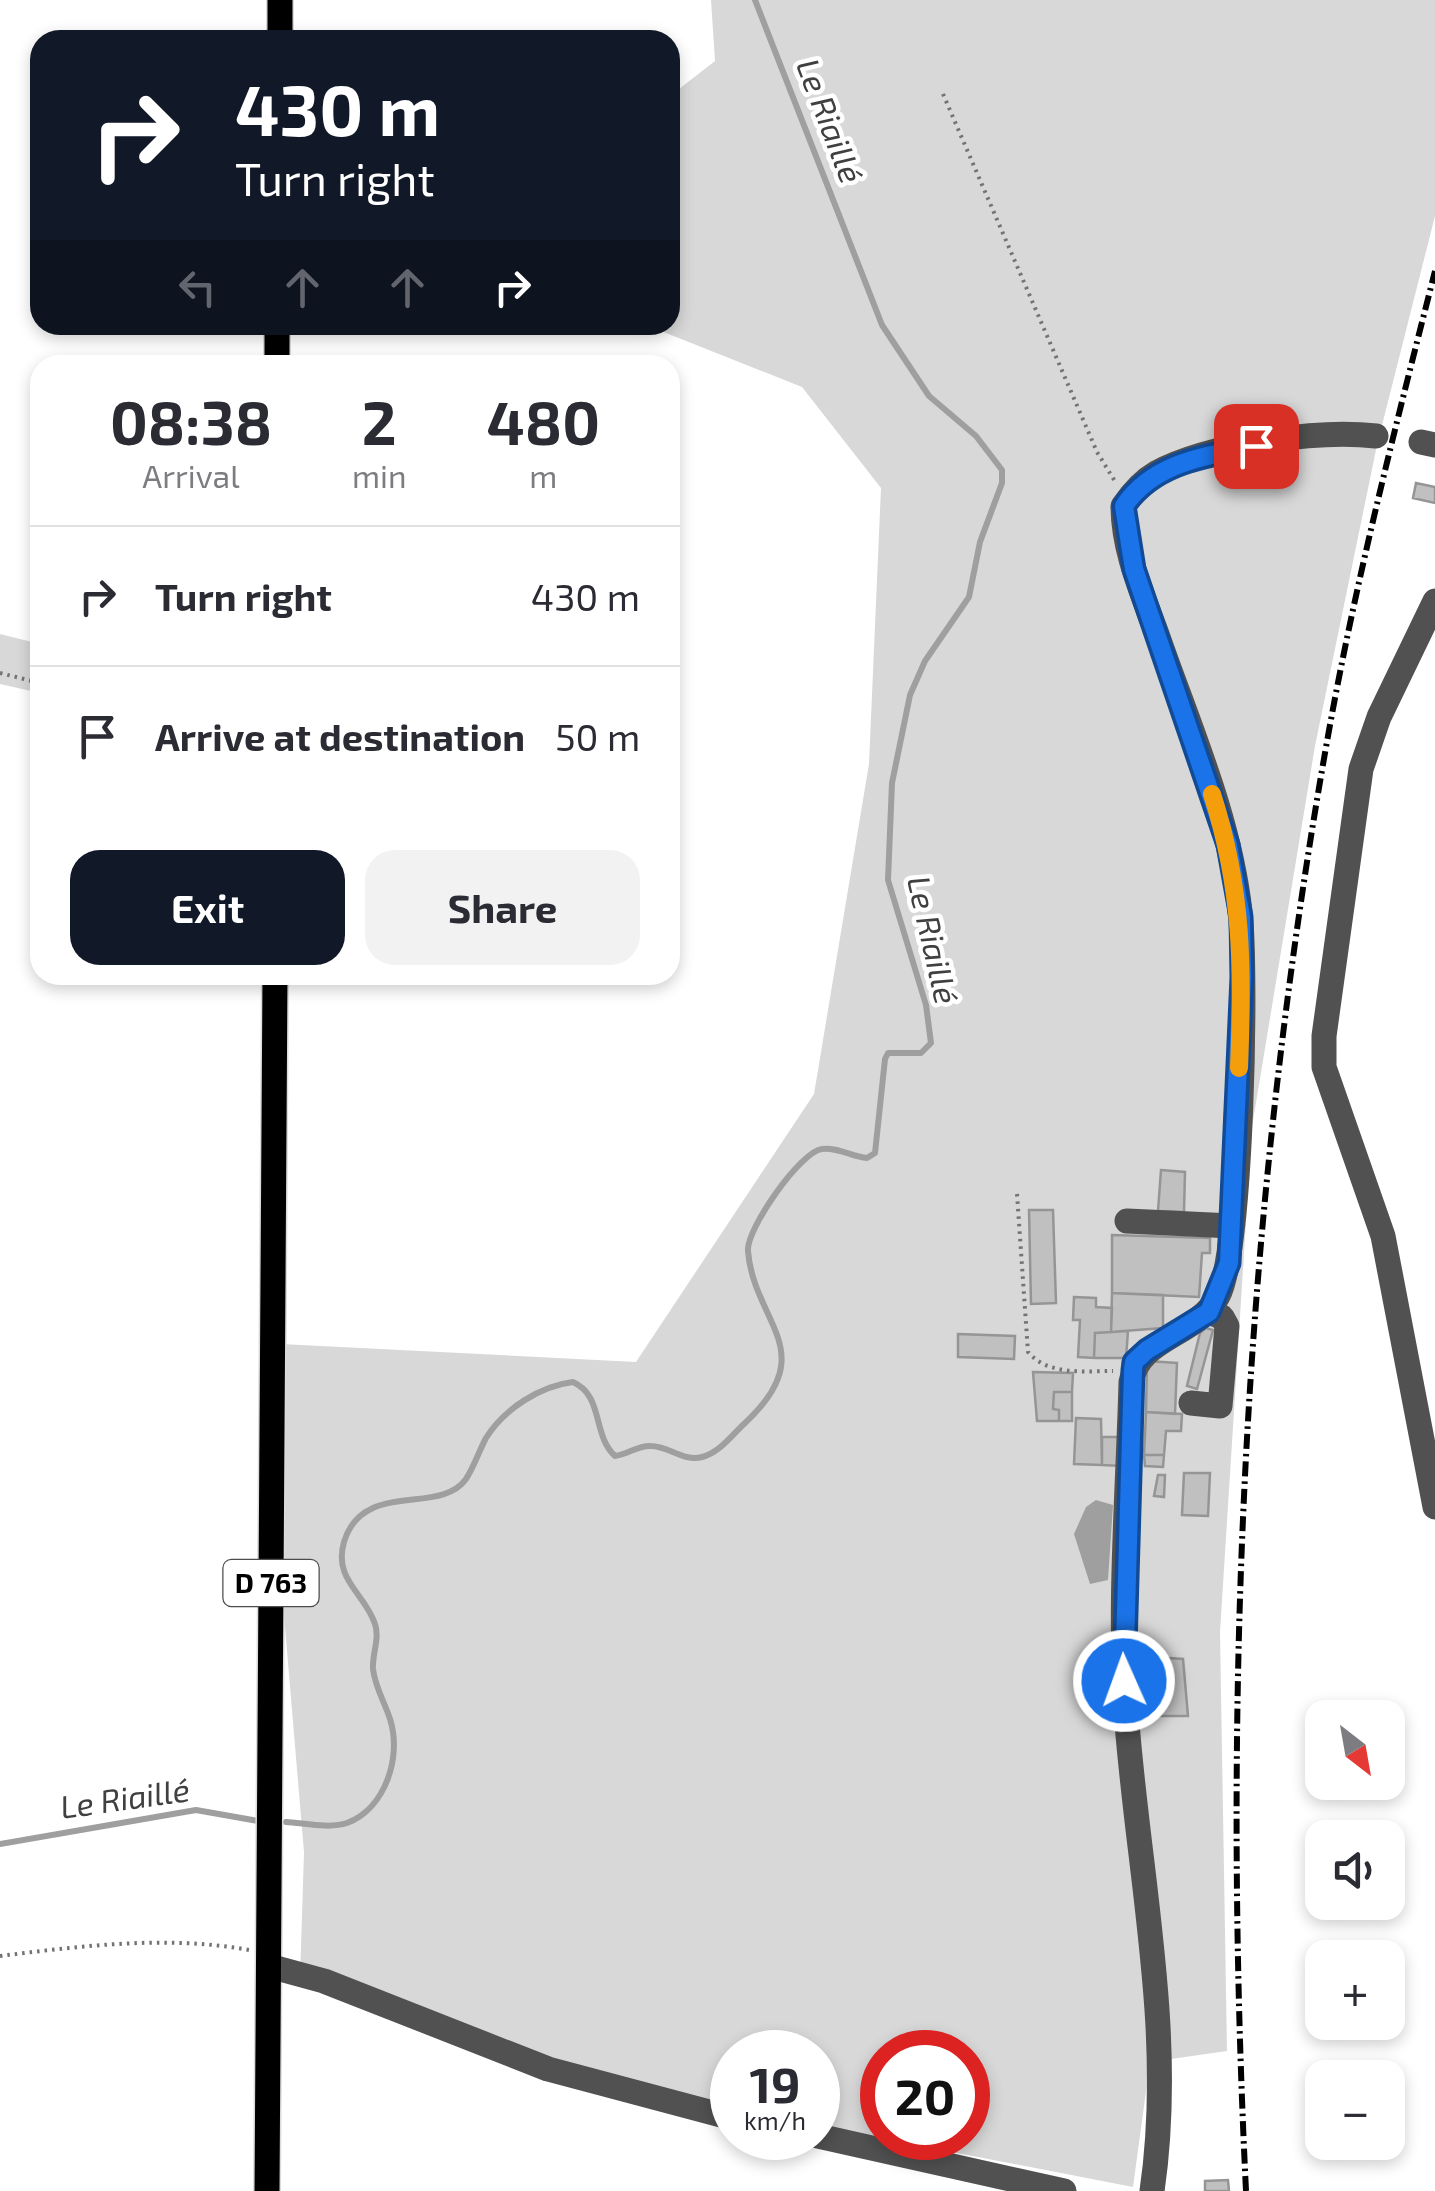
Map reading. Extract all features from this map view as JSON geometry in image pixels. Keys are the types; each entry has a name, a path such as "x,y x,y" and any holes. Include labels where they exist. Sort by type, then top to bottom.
{"main road":[{"path":"280,0 280,30"},
{"name":"D 763","path":"267,2191 275,985"}],"street":[{"path":"1152,2191 1158,2117 1157,2017 1127,1726 1123,1632 1133,1370 1134,1362 1147,1350 1209,1312 1229,1263 1242,977 1235,873 1134,569 1124,506 1152,475 1205,457 1278,441 1376,436"},
{"path":"1435,601 1379,717 1361,769 1324,1067 1382,1236 1435,1507"},
{"path":"1127,1221 1232,1226"},
{"path":"1191,1403 1220,1406 1227,1326 1222,1318 1209,1312"},
{"path":"268,1959 548,2069 710,2112"},
{"path":"840,2141 1064,2191"}],"path":[{"path":"943,94 1097,452 1130,498"},
{"path":"0,673 30,680"},
{"path":"1017,1194 1028,1352 1036,1362 1052,1368 1133,1370"},
{"path":"0,1956 190,1943 268,1959"}],"shaded area":[{"path":"711,0 1435,0 1435,216 1377,445 1315,746 1252,1127 1220,1632 1227,2051 1150,2062 1133,2187 990,2159 990,2030 860,2030 860,2134 840,2130 840,2030 710,2030 710,2106 605,2086 300,1979 304,1852 261,1343 636,1362 814,1094 869,764 881,488 802,387 671,335 680,335 680,88 715,61"},
{"path":"0,634 30,642 30,691 0,684"},
{"path":"1096,1500 1113,1505 1108,1580 1090,1584 1074,1534 1086,1507"}],"building":[{"path":"1416,483 1435,487 1435,503 1413,498"},
{"path":"1161,1170 1185,1172 1184,1212 1158,1211"},
{"path":"1029,1210 1053,1210 1056,1303 1031,1304"},
{"path":"1112,1235 1210,1238 1210,1253 1202,1253 1199,1297 1112,1293"},
{"path":"1112,1293 1163,1295 1163,1328 1111,1332"},
{"path":"1074,1297 1096,1298 1096,1307 1112,1308 1111,1332 1095,1333 1094,1358 1078,1357 1080,1320 1073,1320"},
{"path":"1206,1328 1213,1330 1197,1389 1187,1386 1200,1333"},
{"path":"1128,1331 1126,1358 1094,1358 1095,1333"},
{"path":"958,1334 1015,1336 1014,1359 958,1357"},
{"path":"1147,1361 1177,1363 1175,1414 1146,1412"},
{"path":"1033,1372 1073,1373 1072,1392 1054,1392 1053,1409 1059,1410 1059,1421 1037,1421"},
{"path":"1054,1392 1072,1392 1072,1421 1059,1421 1059,1410 1053,1409"},
{"path":"1146,1412 1182,1414 1181,1431 1166,1431 1164,1455 1144,1455"},
{"path":"1076,1418 1101,1419 1102,1465 1074,1464"},
{"path":"1102,1437 1121,1437 1122,1466 1102,1465"},
{"path":"1144,1455 1164,1455 1163,1467 1145,1466"},
{"path":"1184,1473 1210,1473 1208,1516 1182,1515"},
{"path":"1158,1475 1165,1475 1164,1497 1154,1496"},
{"path":"1169,1658 1183,1659 1188,1716 1157,1716 1158,1668 1169,1668"},
{"path":"1228,2180 1229,2191 1205,2191 1205,2181"}],"waterway":[{"name":"Le Riaillé","path":"286,1822 332,1826 361,1816 381,1793 392,1764 393,1733 373,1669 375,1624 343,1566 344,1542 354,1523 367,1511 384,1504 454,1490 466,1479 486,1438 503,1418 536,1394 561,1384 573,1382 583,1388 594,1406 603,1438 615,1456 651,1446 695,1458 720,1448 767,1399 779,1376 782,1356 778,1338 753,1276 748,1251 756,1226 789,1176 813,1153 828,1149 867,1158 875,1153 888,1053 921,1053 931,1043 926,1005 888,880 892,783 910,695 925,661 969,597 980,542 1002,483 1002,470 976,436 929,396 882,325 755,0"},
{"name":"Le Riaillé","path":"0,1844 196,1810 258,1821"}],"railway":[{"path":"1246,2191 1239,2008 1239,1643 1258,1279 1299,917 1328,736 1377,502 1435,271"}],"slow traffic":[{"path":"1212,794 1235,873 1241,917 1239,1068"}],"route":[{"path":"1124,1681 1134,1362 1209,1312 1229,1263 1242,977 1241,917 1228,845 1134,569 1124,506 1152,475 1174,465 1256,446"}]}
